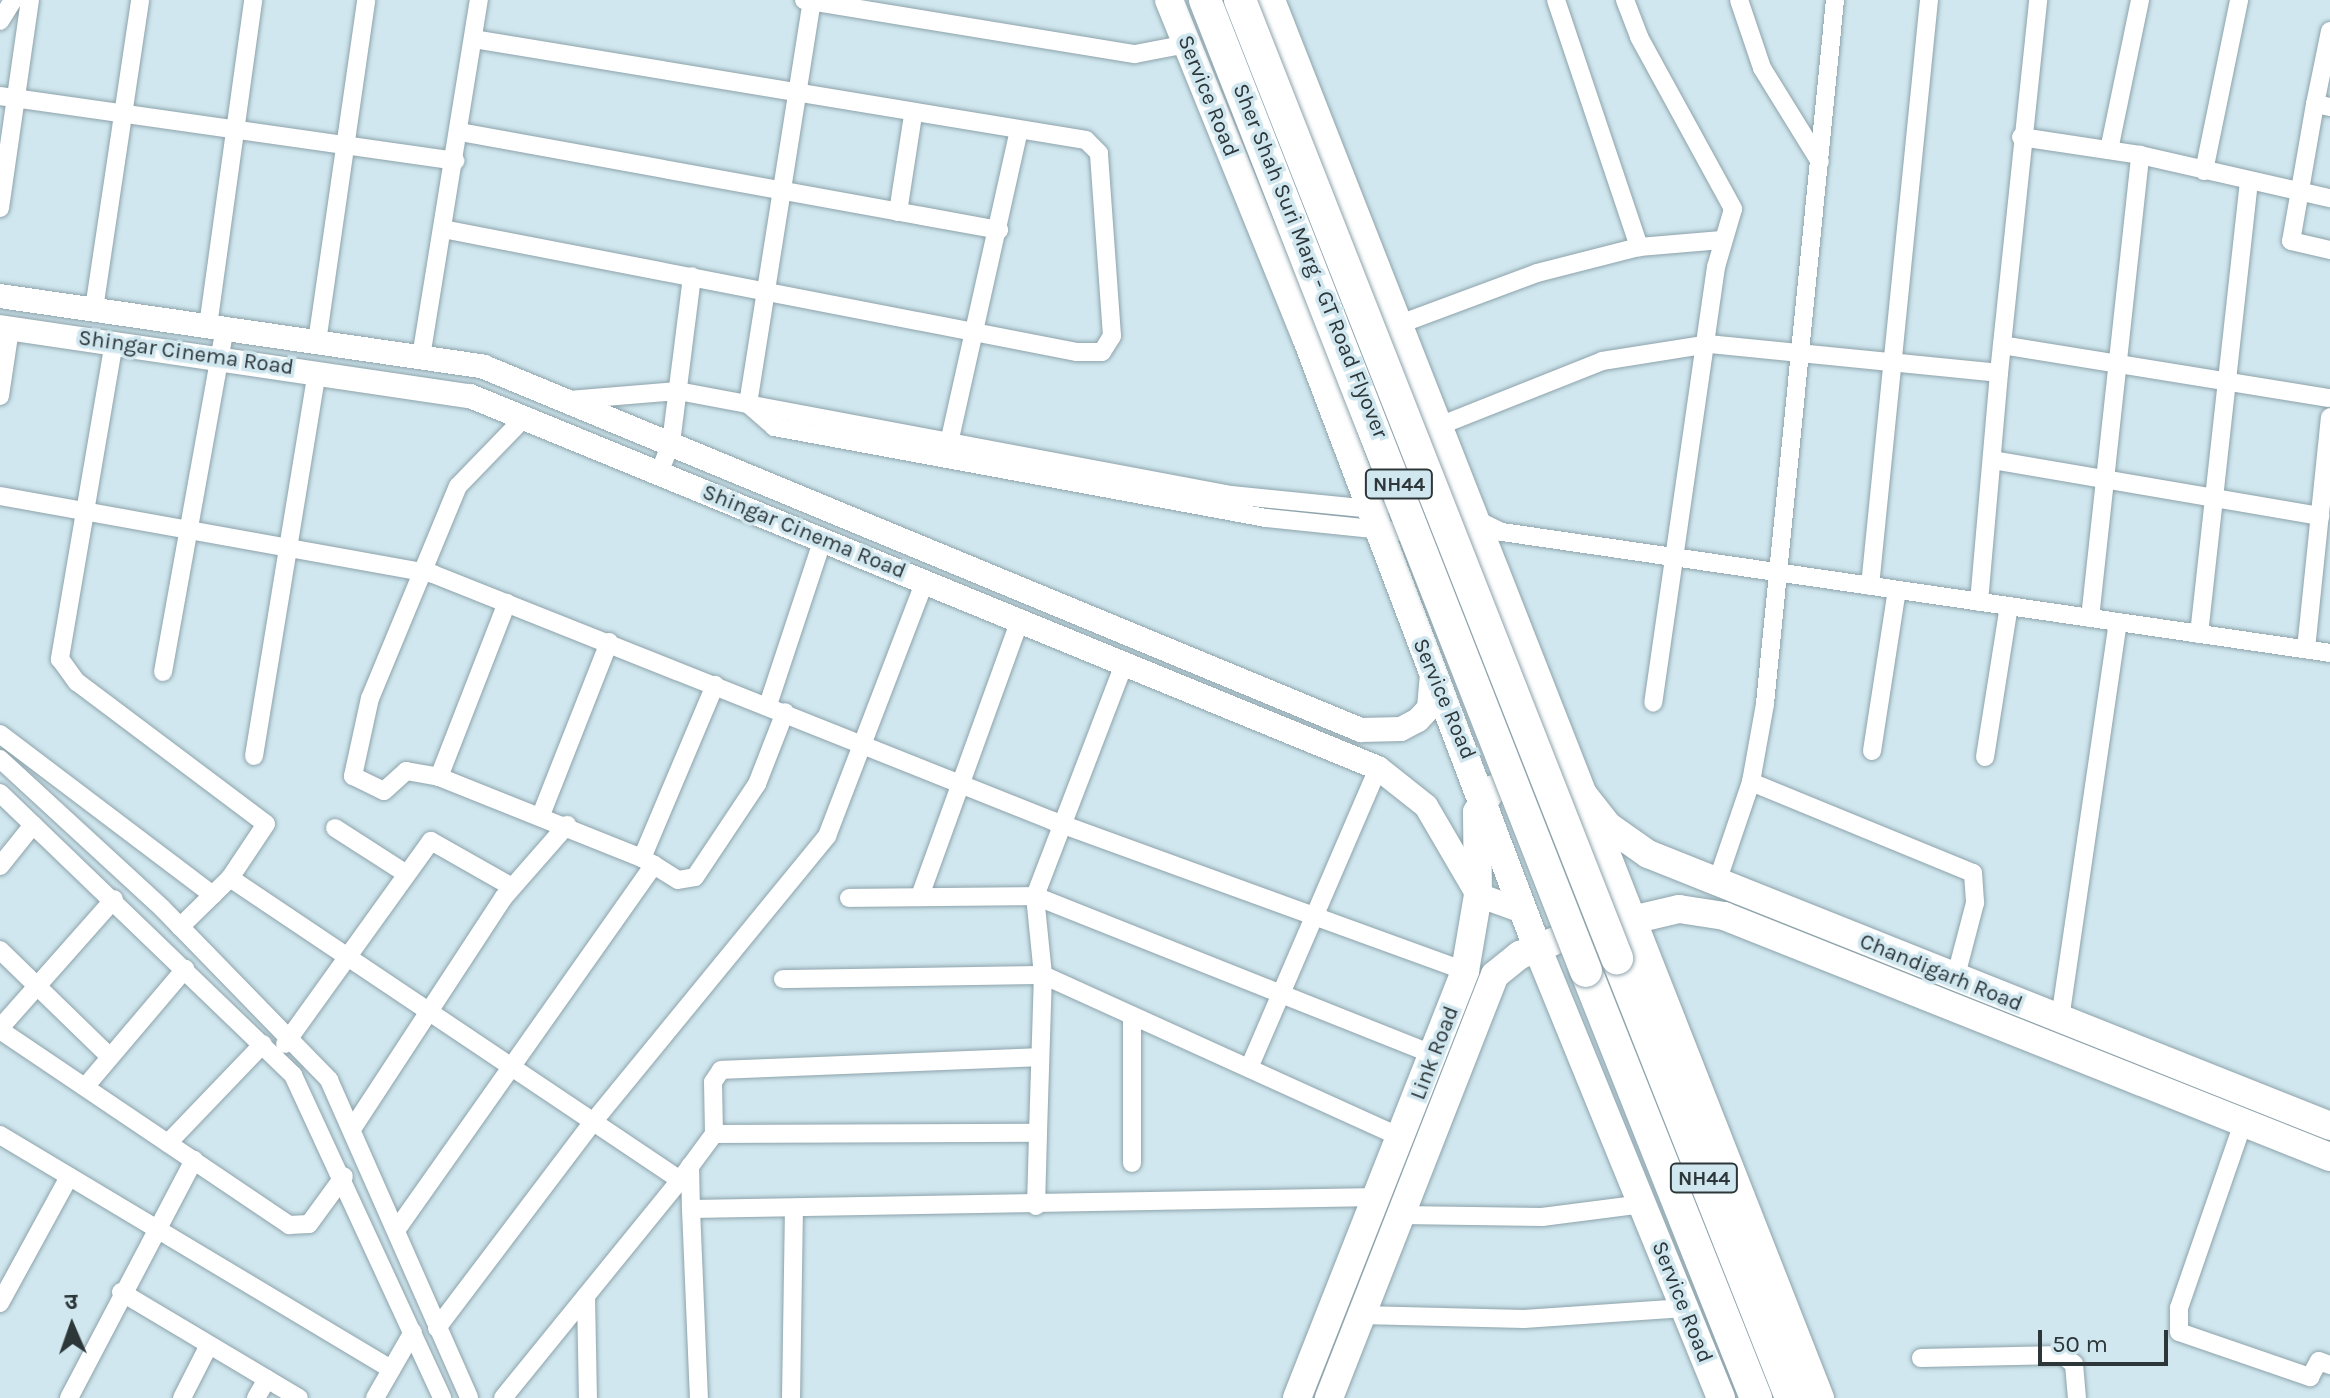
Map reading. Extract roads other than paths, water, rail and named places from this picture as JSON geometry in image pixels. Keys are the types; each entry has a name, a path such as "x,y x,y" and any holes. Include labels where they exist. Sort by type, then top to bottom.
{"highway":[{"name":"Sher Shah Suri Marg - GT Road Flyover","path":"1205,0 1756,1398"},
{"name":"Sher Shah Suri Marg - GT Road Flyover","path":"1240,0 1791,1398"}],"main road":[{"name":"Service Road","path":"1169,0 1306,337 1370,519 1484,798 1537,947 1721,1398"},
{"path":"1271,0 1439,426 1486,530 1578,783 1820,1398"},
{"path":"1484,798 1537,770 1564,770 1578,783"},
{"name":"Chandigarh Road","path":"1578,783 1626,842 1955,979 2330,1126"},
{"name":"Link Road","path":"1329,1398 1361,1315 1389,1206 1402,1138 1465,971 1478,895 1475,826 1484,798"},
{"name":"Chandigarh Road","path":"1633,919 1679,909 1724,916 2330,1157"},
{"name":"Link Road","path":"1297,1398 1495,975 1537,947 1633,919"}],"street":[{"path":"0,21 13,0"},
{"path":"0,208 7,97 30,0"},
{"path":"94,309 128,113 140,0"},
{"path":"163,672 220,358 216,327 233,130 253,0"},
{"path":"317,342 366,0"},
{"path":"421,357 460,132 479,0"},
{"path":"748,404 809,0 1135,54 1187,44"},
{"path":"1556,0 1639,247"},
{"path":"1625,0 1639,37 1733,205 1722,240 1709,344 1653,702"},
{"path":"1739,0 1762,68 1820,162"},
{"path":"1717,882 1751,782 1779,572 1835,0"},
{"path":"1870,586 1896,361 1929,0"},
{"path":"1979,602 2021,137 2038,0"},
{"path":"2109,150 2140,0"},
{"path":"2204,171 2239,0"},
{"path":"2330,31 2323,106 2300,192 2291,241 2330,250"},
{"path":"443,229 1093,353 1109,346 1112,336 1099,153 1086,140 913,115 474,39"},
{"path":"7,97 344,148 455,161"},
{"path":"898,212 913,115"},
{"path":"947,449 979,331 1019,131"},
{"path":"460,132 999,230"},
{"path":"2021,137 2140,155 2330,198"},
{"path":"2090,618 2140,155"},
{"path":"2199,634 2249,182"},
{"path":"1400,324 1537,273 1639,247 1722,240"},
{"path":"659,473 671,443 692,276"},
{"name":"Shingar Cinema Road","path":"0,296 484,367 1361,730 1401,729 1418,720 1429,708 1432,671"},
{"path":"0,396 5,328"},
{"name":"Shingar Cinema Road","path":"5,328 470,396 1378,768 1426,806 1478,895"},
{"path":"114,342 87,511 64,623 62,666 266,824 230,878 180,927"},
{"path":"1439,426 1602,361 1709,344 1999,373"},
{"path":"2002,345 2330,398"},
{"path":"254,756 291,548 317,373"},
{"path":"569,400 678,391 947,449 1134,497 1486,530 2330,653"},
{"path":"2306,649 2330,417"},
{"path":"524,418 466,473 370,698 353,776 384,791 406,771 439,777 567,825 648,861 678,880 695,877 757,784 823,539"},
{"path":"1992,460 2105,478 2213,502 2320,516"},
{"path":"0,496 422,571 609,642 1061,824 1465,971"},
{"path":"437,1328 593,1122 827,836 925,581"},
{"path":"1872,751 1897,590"},
{"path":"439,777 507,603"},
{"path":"1985,757 2009,606"},
{"path":"920,896 1020,619"},
{"path":"2060,1019 2118,622"},
{"path":"541,815 609,642"},
{"path":"1036,1206 1043,975 1035,896 1125,662"},
{"path":"397,1229 513,1068 648,861 715,685"},
{"path":"0,734 213,895"},
{"path":"0,759 180,927 279,1045 344,1176 442,1398"},
{"path":"1249,1068 1378,768"},
{"path":"1751,782 1973,873 1975,903 1955,979"},
{"path":"0,793 185,969 279,1045 329,1080 354,1126 469,1398"},
{"path":"0,866 33,825"},
{"path":"354,1126 512,887 567,825"},
{"path":"335,828 405,873"},
{"path":"168,1143 279,1045 348,958 405,873 436,840 512,887"},
{"path":"230,878 593,1122 685,1173"},
{"path":"1478,895 1525,912"},
{"path":"849,898 1035,896 1434,1055"},
{"path":"114,899 0,1029 295,1227 309,1224 344,1176"},
{"path":"0,950 110,1057"},
{"path":"85,1087 185,969"},
{"path":"783,979 1043,975 1402,1138"},
{"path":"1132,1016 1132,1163"},
{"path":"503,1398 714,1134 713,1082 721,1070 1040,1057"},
{"path":"2243,1123 2179,1308 2179,1332 2310,1377 2319,1361 2330,1365"},
{"path":"714,1134 1038,1133"},
{"path":"0,1135 391,1369"},
{"path":"69,1398 194,1160"},
{"path":"685,1173 691,1209 699,1398"},
{"path":"0,1303 69,1177"},
{"path":"691,1209 1389,1206 1542,1217 1643,1204"},
{"path":"791,1398 794,1208"},
{"path":"122,1293 299,1398"},
{"path":"586,1296 588,1398"},
{"path":"1361,1315 1524,1319 1685,1308"},
{"path":"375,1398 413,1332"},
{"path":"182,1398 209,1345"},
{"path":"1921,1358 2062,1355 2074,1364 2077,1398"},
{"path":"256,1398 267,1379"}]}
